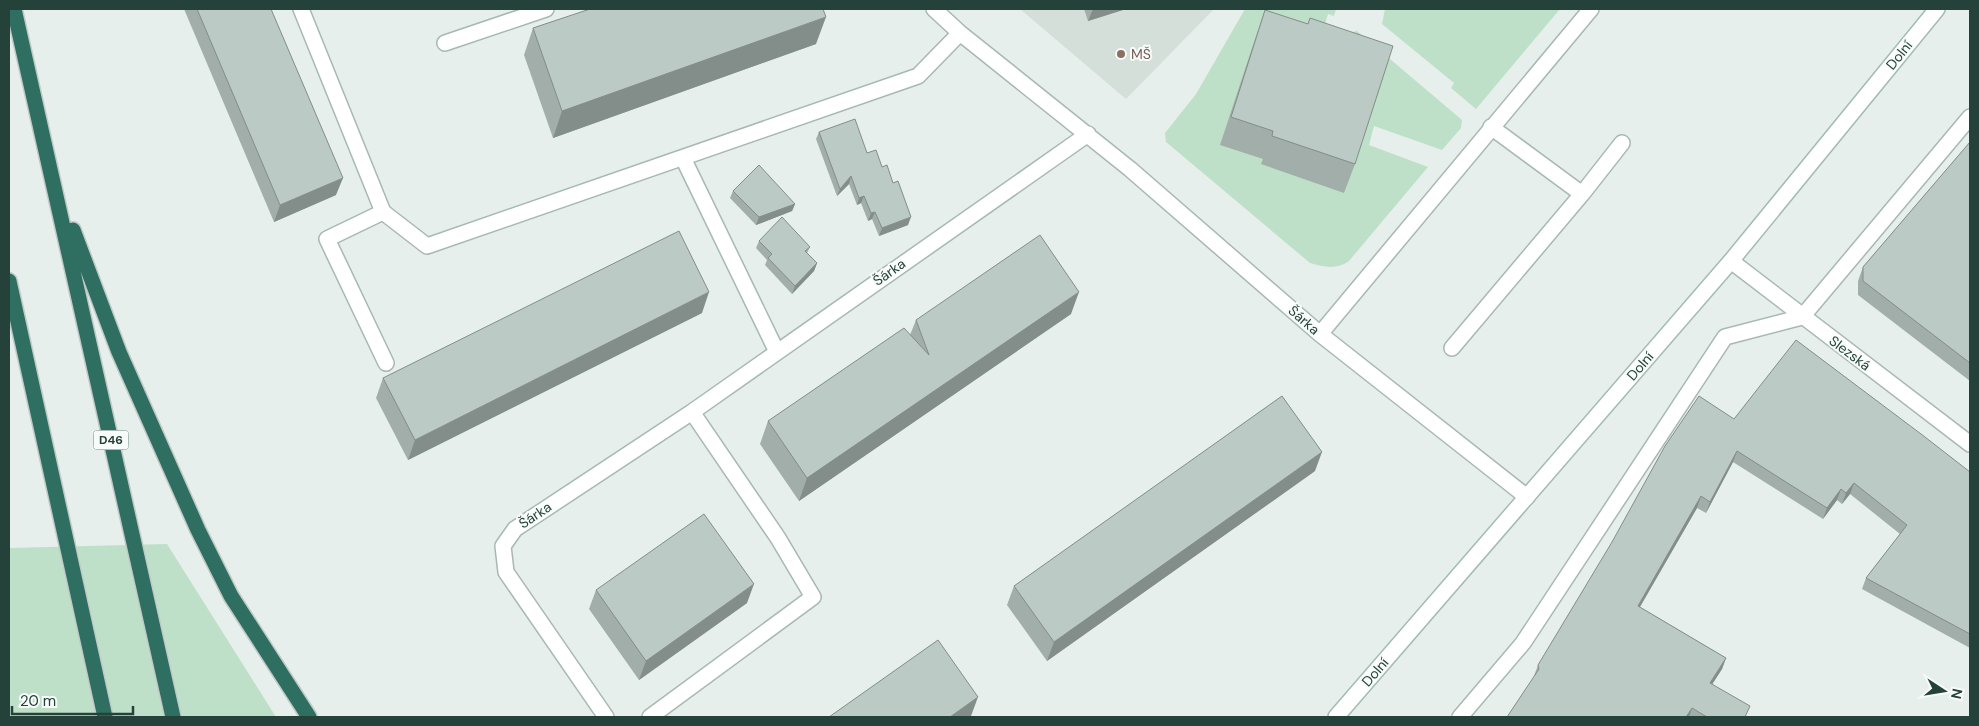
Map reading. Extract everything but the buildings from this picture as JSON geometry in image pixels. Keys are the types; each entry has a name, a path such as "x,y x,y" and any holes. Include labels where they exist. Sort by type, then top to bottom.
{"highway":[{"name":"D46","path":"14,9 173,717"},
{"path":"49,162 119,352 198,530 231,596 309,717"},
{"path":"9,281 105,717"}],"street":[{"path":"301,9 383,212 427,246 918,76 960,33"},
{"path":"445,44 546,9"},
{"name":"Šárka","path":"934,9 960,33 1088,134 1320,334 1527,497"},
{"path":"1320,334 1591,9"},
{"name":"Dolní","path":"1336,717 1731,261 1937,9"},
{"path":"1460,717 1523,643 1725,338 1802,317 1970,117"},
{"path":"1491,127 1582,194"},
{"name":"Šárka","path":"606,717 506,572 503,546 515,528 692,412 1088,134"},
{"path":"1452,348 1582,194 1622,143"},
{"path":"683,158 776,352"},
{"path":"383,212 327,239 386,363"},
{"name":"Slezská","path":"1731,261 1970,444"},
{"path":"650,717 813,597 778,538 692,412"}],"shaded area":[{"name":"MŠ","path":"1020,9 1214,9 1126,99"}],"green space":[{"path":"1245,9 1336,9 1334,16 1328,14 1324,28 1350,36 1352,32 1357,31 1462,120 1461,128 1442,150 1374,126 1369,145 1428,167 1349,261 1340,266 1310,263 1166,142 1165,133 1196,94"},
{"path":"1385,9 1560,9 1476,109 1451,88 1454,83 1382,24"},
{"path":"167,544 276,717 9,717 9,548"}],"place":[{"name":"MŠ","path":"1121,54"}]}
